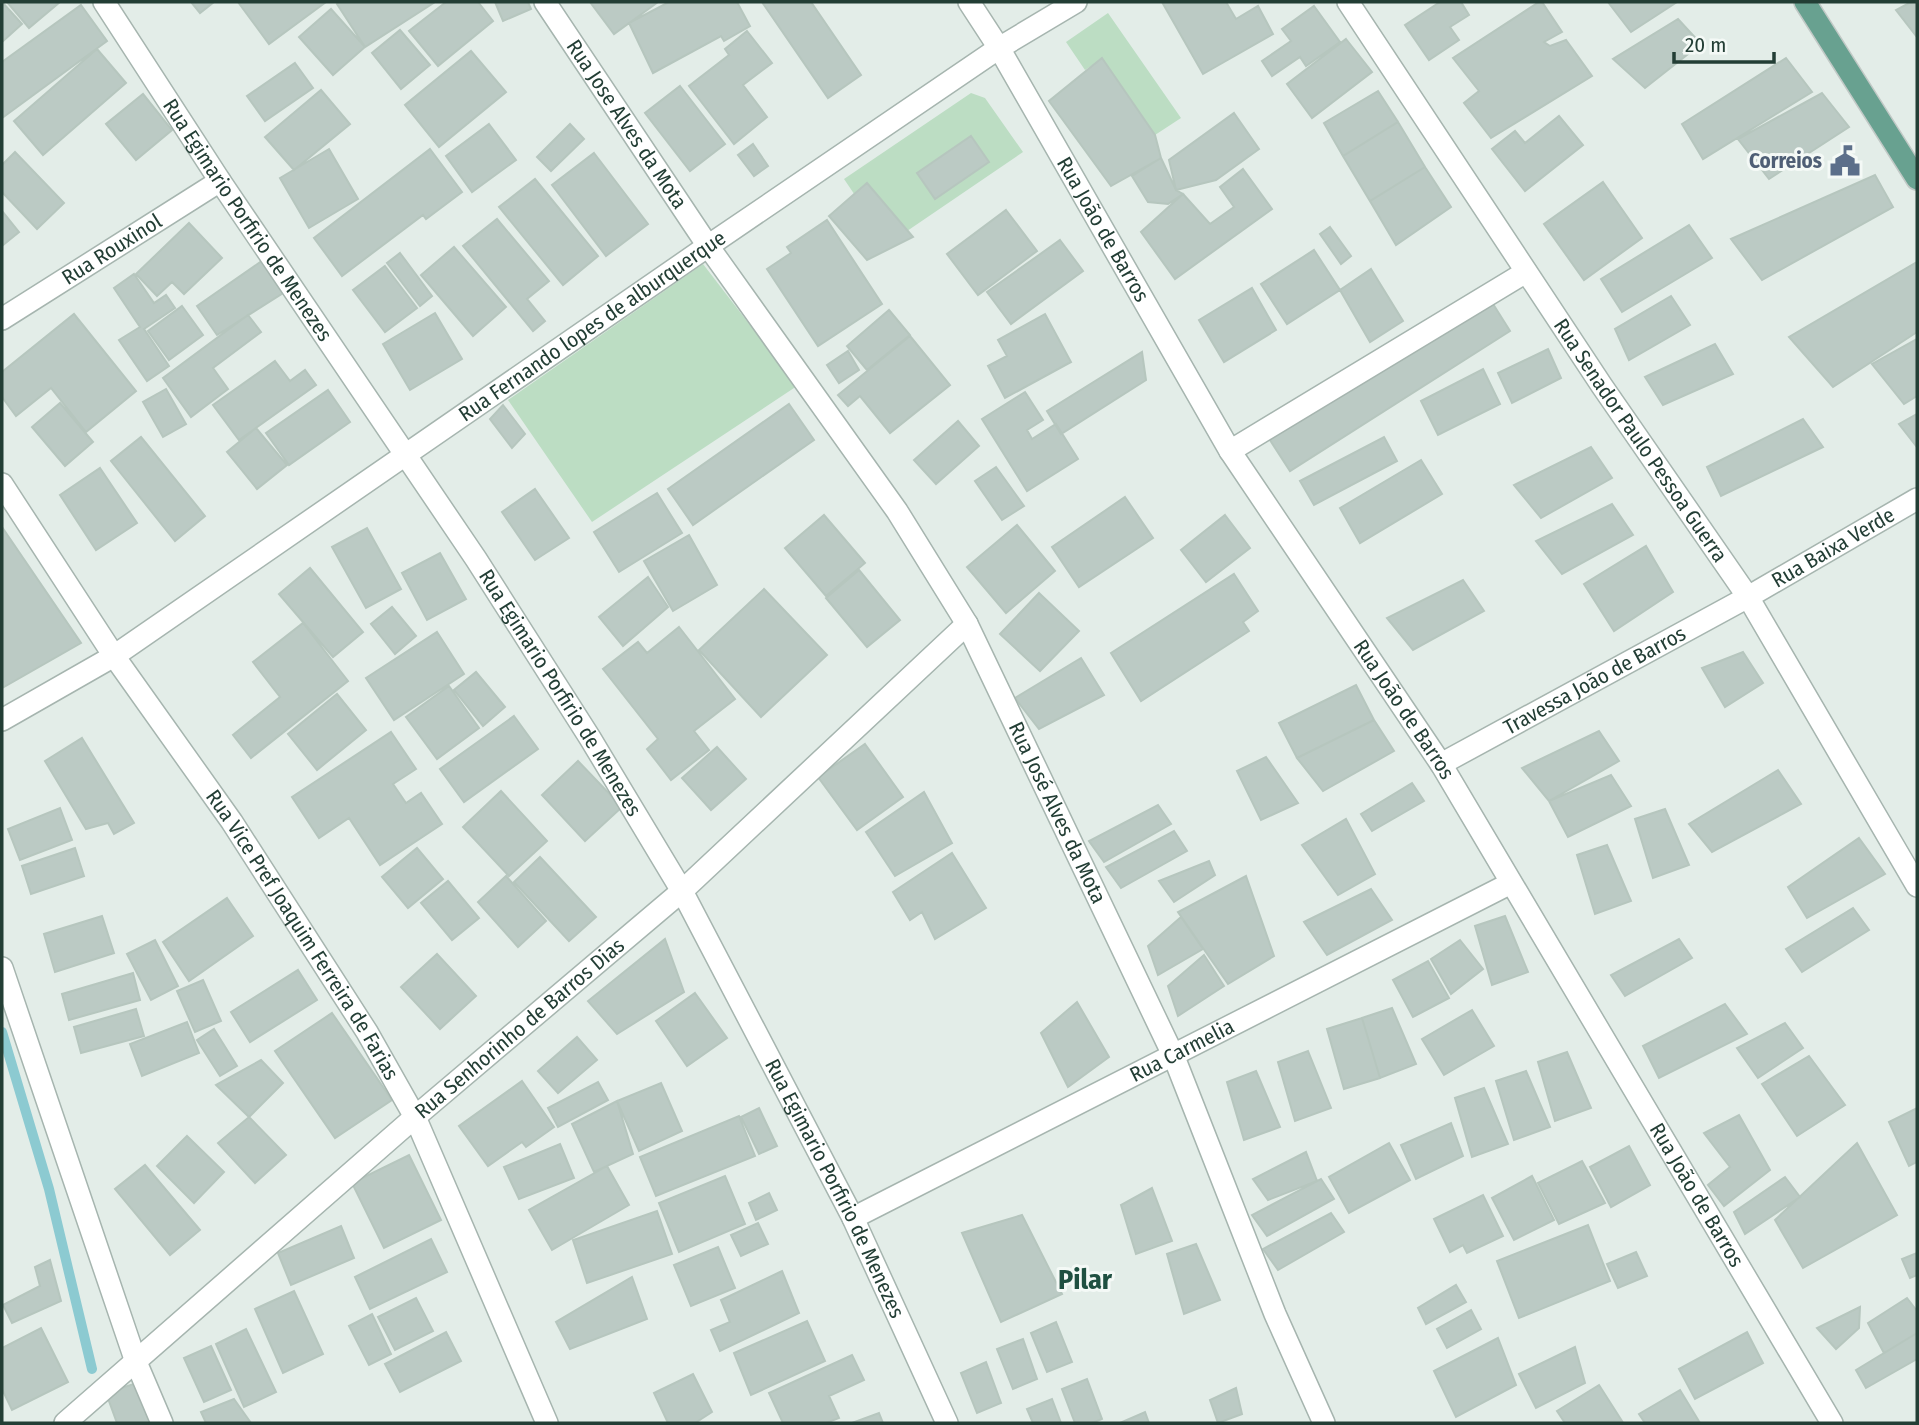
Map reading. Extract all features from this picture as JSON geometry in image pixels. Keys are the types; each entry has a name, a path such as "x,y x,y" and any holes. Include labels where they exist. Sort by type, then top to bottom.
{"main road":[{"path":"1805,2 1917,179"}],"street":[{"name":"Rua Egimario Porfirio de Menezes","path":"104,2 590,738 682,891 853,1218 947,1423"},
{"name":"Rua Jose Alves da Mota","path":"545,2 708,246"},
{"name":"Rua João de Barros","path":"968,2 999,48 1230,451 1441,764 1832,1423"},
{"name":"Rua Fernando lopes de alburquerque","path":"2,720 114,656 999,48 1076,2"},
{"name":"Rua Senador Paulo Pessoa Guerra","path":"1348,2 1526,272 1748,597 1917,887"},
{"name":"Rua Rouxinol","path":"2,319 220,181"},
{"name":"Rua José Alves da Mota","path":"708,246 897,511 967,624 1174,1056 1275,1314 1324,1423"},
{"path":"1230,451 1526,272"},
{"name":"Rua Vice Pref Joaquim Ferreira de Farias","path":"2,484 114,656 232,822 368,1032 415,1117 547,1423"},
{"name":"Rua Baixa Verde","path":"1748,597 1917,499"},
{"name":"Travessa João de Barros","path":"1441,764 1748,597"},
{"name":"Rua Senhorinho de Barros Dias","path":"65,1423 415,1117 682,891 967,624"},
{"name":"Rua Carmelia","path":"853,1218 1511,883"},
{"path":"2,968 136,1362 162,1423"}],"green space":[{"path":"1108,13 1181,118 1155,135 1102,59 1085,70 1066,42"},
{"path":"971,93 985,98 1023,152 888,244 844,179"},
{"path":"703,264 797,386 592,522 508,400"}],"building":[{"path":"2,2 22,24 2,42"},
{"path":"7,2 60,2 29,28"},
{"path":"191,2 214,2 200,13"},
{"path":"238,2 326,2 269,44"},
{"path":"435,2 365,47 337,4"},
{"path":"446,2 478,2 493,21 438,66 409,31"},
{"path":"495,2 528,2 531,9 503,21"},
{"path":"590,2 658,2 614,34"},
{"path":"669,2 737,2 750,26 724,41 721,36 653,73 629,23"},
{"path":"762,2 811,2 861,75 828,98"},
{"path":"1162,2 1226,2 1236,19 1258,6 1273,34 1203,74"},
{"path":"1440,2 1461,2 1469,15 1450,27 1459,40 1429,60 1405,25"},
{"path":"1542,2 1562,32 1544,42 1550,46 1566,40 1592,76 1491,138 1464,103 1479,91 1453,58"},
{"path":"1608,2 1677,2 1631,32"},
{"path":"1911,2 1917,2 1917,37 1896,10"},
{"path":"81,5 107,41 2,118 2,62"},
{"path":"1314,6 1340,42 1306,66 1300,57 1272,76 1262,61 1291,41 1282,29"},
{"path":"331,9 365,47 333,75 299,37"},
{"path":"1678,19 1701,44 1645,88 1613,59"},
{"path":"400,30 430,65 401,89 372,53"},
{"path":"747,31 772,63 743,85 767,117 734,144 689,86 729,55 725,49"},
{"path":"1346,39 1372,72 1312,118 1287,84"},
{"path":"97,49 126,83 43,155 14,121"},
{"path":"471,51 506,92 439,147 405,105"},
{"path":"1102,58 1155,135 1161,158 1111,186 1049,101"},
{"path":"1786,58 1812,92 1703,159 1682,124"},
{"path":"295,63 313,88 265,121 247,96"},
{"path":"680,86 725,144 690,171 645,113"},
{"path":"321,90 350,124 294,170 265,137"},
{"path":"1378,91 1398,122 1343,156 1324,123"},
{"path":"1822,93 1849,127 1769,179 1738,139"},
{"path":"143,94 172,130 136,160 106,124"},
{"path":"1234,113 1259,149 1216,180 1176,190 1169,160"},
{"path":"1559,116 1583,145 1525,191 1492,149 1515,131 1525,143"},
{"path":"1398,122 1425,167 1370,201 1343,156"},
{"path":"489,124 516,160 472,192 446,156"},
{"path":"570,124 584,139 551,171 537,157"},
{"path":"971,136 989,162 935,199 917,173"},
{"path":"753,144 768,166 754,176 738,155"},
{"path":"329,149 358,199 309,228 280,178"},
{"path":"430,149 462,192 426,219 423,215 342,276 314,238"},
{"path":"15,152 64,203 37,229 2,192 2,165"},
{"path":"594,153 648,224 606,256 552,185"},
{"path":"1161,158 1176,190 1183,194 1168,204 1148,202 1132,176"},
{"path":"1425,167 1451,207 1396,245 1370,201"},
{"path":"1243,169 1272,209 1175,279 1141,232 1183,194 1210,224 1234,207 1220,187"},
{"path":"1875,175 1893,207 1762,280 1731,239"},
{"path":"535,179 598,256 563,285 499,207"},
{"path":"1603,182 1642,238 1584,280 1544,224"},
{"path":"867,183 913,237 867,260 829,216"},
{"path":"1006,210 1037,251 978,295 947,254"},
{"path":"2,211 19,232 2,246"},
{"path":"497,219 549,281 527,299 545,321 533,331 463,246"},
{"path":"827,220 882,304 818,346 767,269 791,253 787,247"},
{"path":"189,223 222,258 184,294 172,282 157,296 136,274"},
{"path":"1689,225 1712,258 1622,312 1601,279"},
{"path":"1330,227 1351,256 1341,264 1320,234"},
{"path":"1060,240 1083,271 1011,324 987,292"},
{"path":"454,247 506,307 473,336 421,275"},
{"path":"1314,250 1340,290 1287,324 1261,284"},
{"path":"400,253 432,296 420,306 387,263"},
{"path":"266,258 288,290 217,335 197,306"},
{"path":"1917,262 1917,332 1833,387 1789,337"},
{"path":"385,266 417,308 385,332 353,290"},
{"path":"1371,269 1403,321 1370,342 1340,290"},
{"path":"134,274 154,303 166,295 175,308 144,329 169,366 147,381 119,340 140,327 114,288"},
{"path":"1252,288 1276,330 1224,362 1199,320"},
{"path":"1488,296 1510,331 1290,471 1268,437"},
{"path":"1671,296 1690,325 1629,360 1615,329"},
{"path":"182,306 203,335 169,360 148,331"},
{"path":"889,310 910,335 867,370 847,346"},
{"path":"435,313 462,359 410,390 383,344"},
{"path":"74,314 136,391 86,432 51,388 16,416 2,397 2,372"},
{"path":"1045,314 1071,362 1005,398 988,366 1007,356 998,340"},
{"path":"248,315 261,332 213,368 228,389 191,417 163,378"},
{"path":"910,336 950,385 890,433 860,396 848,406 838,395"},
{"path":"1917,339 1917,396 1904,404 1872,364"},
{"path":"1715,344 1733,374 1663,405 1645,377"},
{"path":"1548,349 1561,378 1512,403 1498,373"},
{"path":"848,351 859,370 839,383 827,365"},
{"path":"1142,352 1146,380 1061,434 1047,411"},
{"path":"275,361 290,381 305,370 316,385 239,440 213,405"},
{"path":"1483,369 1500,404 1438,435 1421,401"},
{"path":"166,389 186,424 163,437 143,402"},
{"path":"328,390 350,422 289,465 266,433"},
{"path":"1025,392 1043,420 1027,430 1032,439 1056,424 1078,459 1027,491 982,419"},
{"path":"60,403 93,442 65,466 32,427"},
{"path":"789,404 814,440 693,525 668,489"},
{"path":"503,405 525,434 512,448 490,419"},
{"path":"1917,414 1917,447 1899,424"},
{"path":"1803,419 1823,447 1721,496 1707,467"},
{"path":"958,421 979,446 936,484 914,460"},
{"path":"256,428 287,465 257,489 227,452"},
{"path":"141,437 205,516 175,541 111,461"},
{"path":"1384,437 1397,461 1314,505 1300,481"},
{"path":"1591,447 1612,478 1541,518 1514,485"},
{"path":"1421,460 1442,494 1360,543 1340,508"},
{"path":"996,467 1024,506 1002,520 975,481"},
{"path":"100,468 137,523 96,550 60,495"},
{"path":"535,489 569,538 535,560 502,512"},
{"path":"657,493 682,533 619,572 594,532"},
{"path":"1125,497 1153,538 1079,587 1052,547"},
{"path":"1612,504 1633,535 1562,574 1536,541"},
{"path":"824,515 865,563 826,596 785,548"},
{"path":"1225,515 1250,548 1206,582 1181,550"},
{"path":"1017,525 1055,571 1006,613 967,567"},
{"path":"2,527 81,643 2,688"},
{"path":"367,528 401,589 366,608 332,547"},
{"path":"689,535 717,585 673,611 644,561"},
{"path":"1646,546 1673,592 1614,631 1584,584"},
{"path":"440,553 466,599 427,620 402,573"},
{"path":"310,568 363,632 333,657 279,594"},
{"path":"859,570 900,620 867,647 826,598"},
{"path":"1234,574 1258,611 1243,622 1249,631 1141,701 1111,653"},
{"path":"648,577 668,607 623,646 599,617"},
{"path":"1463,580 1484,611 1413,650 1387,618"},
{"path":"764,589 827,655 761,717 699,650"},
{"path":"1039,593 1079,631 1040,671 1000,634"},
{"path":"392,607 416,636 395,654 371,624"},
{"path":"303,623 348,681 251,758 233,735 280,697 253,662"},
{"path":"679,627 735,699 694,731 709,750 671,780 647,749 658,739 603,669 638,642 647,653"},
{"path":"437,632 464,674 394,720 366,678"},
{"path":"1743,652 1763,683 1725,707 1702,668"},
{"path":"1081,658 1104,695 1039,729 1015,698"},
{"path":"476,672 505,707 483,726 454,690"},
{"path":"1356,685 1374,720 1297,758 1279,723"},
{"path":"449,686 479,728 437,759 406,717"},
{"path":"337,694 366,730 317,770 288,734"},
{"path":"514,716 538,749 464,802 440,769"},
{"path":"1374,720 1394,751 1323,791 1297,758"},
{"path":"1599,731 1619,761 1549,801 1522,768"},
{"path":"391,732 416,769 393,784 406,803 421,793 442,824 380,865 349,818 319,838 292,797"},
{"path":"82,738 134,823 114,834 108,823 86,829 45,761"},
{"path":"865,744 903,797 857,830 818,777"},
{"path":"717,747 746,779 711,810 682,778"},
{"path":"1266,757 1298,803 1261,820 1237,771"},
{"path":"578,761 622,807 585,841 542,795"},
{"path":"1778,770 1801,804 1712,852 1689,824"},
{"path":"1611,775 1631,806 1568,837 1549,801"},
{"path":"1412,783 1424,801 1372,831 1361,814"},
{"path":"501,791 547,841 509,876 463,827"},
{"path":"924,792 952,843 895,876 866,832"},
{"path":"1158,805 1171,824 1104,862 1089,841"},
{"path":"60,808 72,840 20,860 8,829"},
{"path":"1665,809 1689,865 1653,878 1635,819"},
{"path":"1346,819 1375,874 1338,895 1302,845"},
{"path":"1174,831 1187,851 1121,888 1106,867"},
{"path":"1859,838 1885,874 1807,918 1788,887"},
{"path":"1607,845 1631,901 1595,914 1577,855"},
{"path":"75,848 84,876 31,894 22,866"},
{"path":"417,848 443,879 408,908 382,877"},
{"path":"952,853 986,908 935,939 922,912 910,920 893,892"},
{"path":"540,857 596,917 569,941 514,882"},
{"path":"1209,861 1215,875 1174,902 1159,881"},
{"path":"506,876 546,921 518,947 478,902"},
{"path":"1246,876 1274,956 1228,984 1178,912"},
{"path":"448,881 479,918 452,940 421,903"},
{"path":"1371,889 1392,920 1327,955 1304,922"},
{"path":"227,898 253,936 189,981 163,942"},
{"path":"1853,908 1869,930 1802,972 1786,949"},
{"path":"102,916 114,953 55,972 44,934"},
{"path":"1505,916 1528,972 1492,985 1475,926"},
{"path":"1181,917 1203,949 1158,975 1148,946"},
{"path":"665,939 684,992 617,1034 588,1001"},
{"path":"1679,939 1692,958 1625,996 1611,975"},
{"path":"155,940 178,986 151,1000 127,954"},
{"path":"1460,940 1483,969 1451,994 1431,959"},
{"path":"437,954 476,996 440,1029 401,987"},
{"path":"1204,955 1224,986 1178,1016 1168,986"},
{"path":"1428,961 1449,998 1413,1017 1393,980"},
{"path":"298,970 317,1000 250,1042 231,1012"},
{"path":"133,973 140,1000 69,1020 62,994"},
{"path":"203,980 221,1021 195,1032 177,991"},
{"path":"695,993 727,1038 687,1066 656,1021"},
{"path":"1077,1002 1109,1057 1068,1087 1041,1033"},
{"path":"1725,1004 1747,1034 1659,1078 1643,1046"},
{"path":"1392,1008 1416,1064 1380,1078 1362,1018"},
{"path":"136,1009 144,1036 81,1053 74,1027"},
{"path":"1472,1010 1494,1046 1444,1075 1422,1039"},
{"path":"332,1013 392,1100 335,1138 275,1051"},
{"path":"1362,1018 1380,1078 1344,1089 1327,1029"},
{"path":"187,1022 199,1053 142,1076 130,1044"},
{"path":"1785,1023 1803,1048 1758,1078 1737,1048"},
{"path":"214,1029 237,1066 220,1076 197,1040"},
{"path":"577,1037 597,1060 558,1093 538,1071"},
{"path":"1308,1051 1331,1108 1295,1121 1278,1062"},
{"path":"1567,1052 1591,1108 1555,1121 1538,1062"},
{"path":"1809,1056 1845,1105 1797,1136 1762,1084"},
{"path":"261,1060 283,1083 249,1117 216,1085"},
{"path":"1256,1071 1280,1127 1244,1140 1227,1082"},
{"path":"1526,1071 1550,1127 1514,1140 1496,1081"},
{"path":"522,1081 554,1127 526,1147 522,1142 488,1166 459,1126"},
{"path":"598,1082 608,1100 558,1127 548,1108"},
{"path":"661,1083 682,1131 639,1151 617,1101"},
{"path":"1484,1088 1508,1144 1472,1157 1455,1098"},
{"path":"617,1101 633,1154 594,1172 572,1124"},
{"path":"759,1108 777,1146 759,1154 741,1117"},
{"path":"1917,1108 1917,1162 1909,1166 1889,1122"},
{"path":"1739,1115 1770,1170 1724,1206 1708,1185 1730,1167 1704,1133"},
{"path":"739,1116 755,1156 656,1196 640,1157"},
{"path":"249,1117 286,1155 255,1183 218,1143"},
{"path":"1451,1123 1463,1156 1416,1179 1401,1145"},
{"path":"187,1136 224,1172 194,1203 157,1166"},
{"path":"1389,1143 1410,1180 1349,1213 1329,1177"},
{"path":"1857,1143 1897,1215 1803,1268 1775,1220"},
{"path":"560,1144 574,1178 519,1199 504,1167"},
{"path":"1629,1146 1650,1185 1611,1207 1590,1167"},
{"path":"1306,1152 1317,1181 1268,1200 1253,1179"},
{"path":"409,1155 441,1220 384,1248 352,1183"},
{"path":"1582,1161 1605,1203 1559,1224 1538,1183"},
{"path":"145,1165 200,1230 170,1255 115,1189"},
{"path":"607,1166 629,1205 552,1250 529,1210"},
{"path":"725,1176 745,1224 679,1252 659,1203"},
{"path":"1532,1176 1554,1220 1514,1240 1492,1198"},
{"path":"1785,1177 1800,1197 1745,1234 1734,1212"},
{"path":"1321,1179 1334,1199 1267,1236 1252,1215"},
{"path":"1152,1188 1172,1241 1136,1254 1121,1205"},
{"path":"769,1193 777,1210 756,1220 749,1203"},
{"path":"1483,1195 1503,1236 1467,1253 1463,1245 1450,1252 1434,1219"},
{"path":"657,1211 672,1254 587,1283 573,1240"},
{"path":"1331,1213 1344,1232 1278,1270 1263,1249"},
{"path":"1022,1215 1062,1294 1001,1322 962,1233"},
{"path":"758,1223 768,1244 741,1256 731,1235"},
{"path":"1588,1225 1610,1281 1519,1318 1497,1261"},
{"path":"341,1226 354,1258 291,1285 278,1253"},
{"path":"431,1239 447,1272 370,1309 355,1277"},
{"path":"1196,1244 1220,1300 1184,1314 1167,1254"},
{"path":"718,1247 735,1288 691,1306 674,1265"},
{"path":"1636,1252 1647,1276 1618,1288 1607,1264"},
{"path":"1917,1253 1917,1275 1910,1278 1902,1259"},
{"path":"50,1260 61,1301 12,1323 3,1305 40,1286 35,1267"},
{"path":"782,1271 799,1313 720,1351 711,1330 730,1322 721,1300"},
{"path":"632,1277 647,1319 570,1349 556,1322"},
{"path":"1456,1285 1466,1302 1426,1324 1418,1308"},
{"path":"294,1291 323,1354 283,1373 255,1309"},
{"path":"416,1298 433,1331 395,1350 378,1317"},
{"path":"1907,1298 1917,1311 1917,1333 1884,1353 1868,1323"},
{"path":"1860,1307 1859,1328 1836,1349 1817,1328"},
{"path":"1471,1310 1481,1329 1447,1348 1437,1329"},
{"path":"372,1314 391,1354 369,1365 349,1326"},
{"path":"807,1321 825,1361 751,1395 734,1353"},
{"path":"1056,1322 1072,1362 1047,1372 1031,1333"},
{"path":"41,1328 68,1382 12,1410 2,1389 2,1348"},
{"path":"246,1329 276,1392 244,1407 216,1344"},
{"path":"446,1332 461,1361 400,1392 385,1364"},
{"path":"1747,1332 1763,1363 1695,1399 1679,1369"},
{"path":"1917,1333 1917,1359 1866,1388 1856,1370"},
{"path":"1498,1338 1516,1385 1456,1417 1434,1371"},
{"path":"1023,1339 1037,1379 1013,1389 997,1349"},
{"path":"211,1346 231,1390 204,1402 184,1358"},
{"path":"1575,1347 1585,1383 1536,1408 1519,1374"},
{"path":"852,1355 864,1380 829,1396 839,1418 826,1423 783,1423 769,1393"},
{"path":"986,1362 1001,1403 977,1413 961,1373"},
{"path":"693,1374 712,1412 695,1423 668,1423 654,1393"},
{"path":"1087,1379 1102,1419 1092,1423 1075,1423 1062,1389"},
{"path":"137,1383 151,1423 117,1423 106,1393"},
{"path":"1599,1385 1622,1421 1565,1423 1557,1411"},
{"path":"1236,1388 1242,1414 1218,1423 1210,1400"},
{"path":"1680,1390 1700,1423 1645,1423 1639,1414"},
{"path":"234,1399 251,1423 206,1423 201,1412"},
{"path":"1052,1399 1061,1423 1033,1423 1027,1409"},
{"path":"1145,1412 1149,1423 1120,1423"},
{"path":"879,1413 883,1423 852,1423"}],"waterway":[{"path":"2,1032 49,1189 92,1369"}],"place":[{"name":"Correios","path":"1845,161"}],"district":[{"name":"Pilar","path":"1085,1279"}]}
